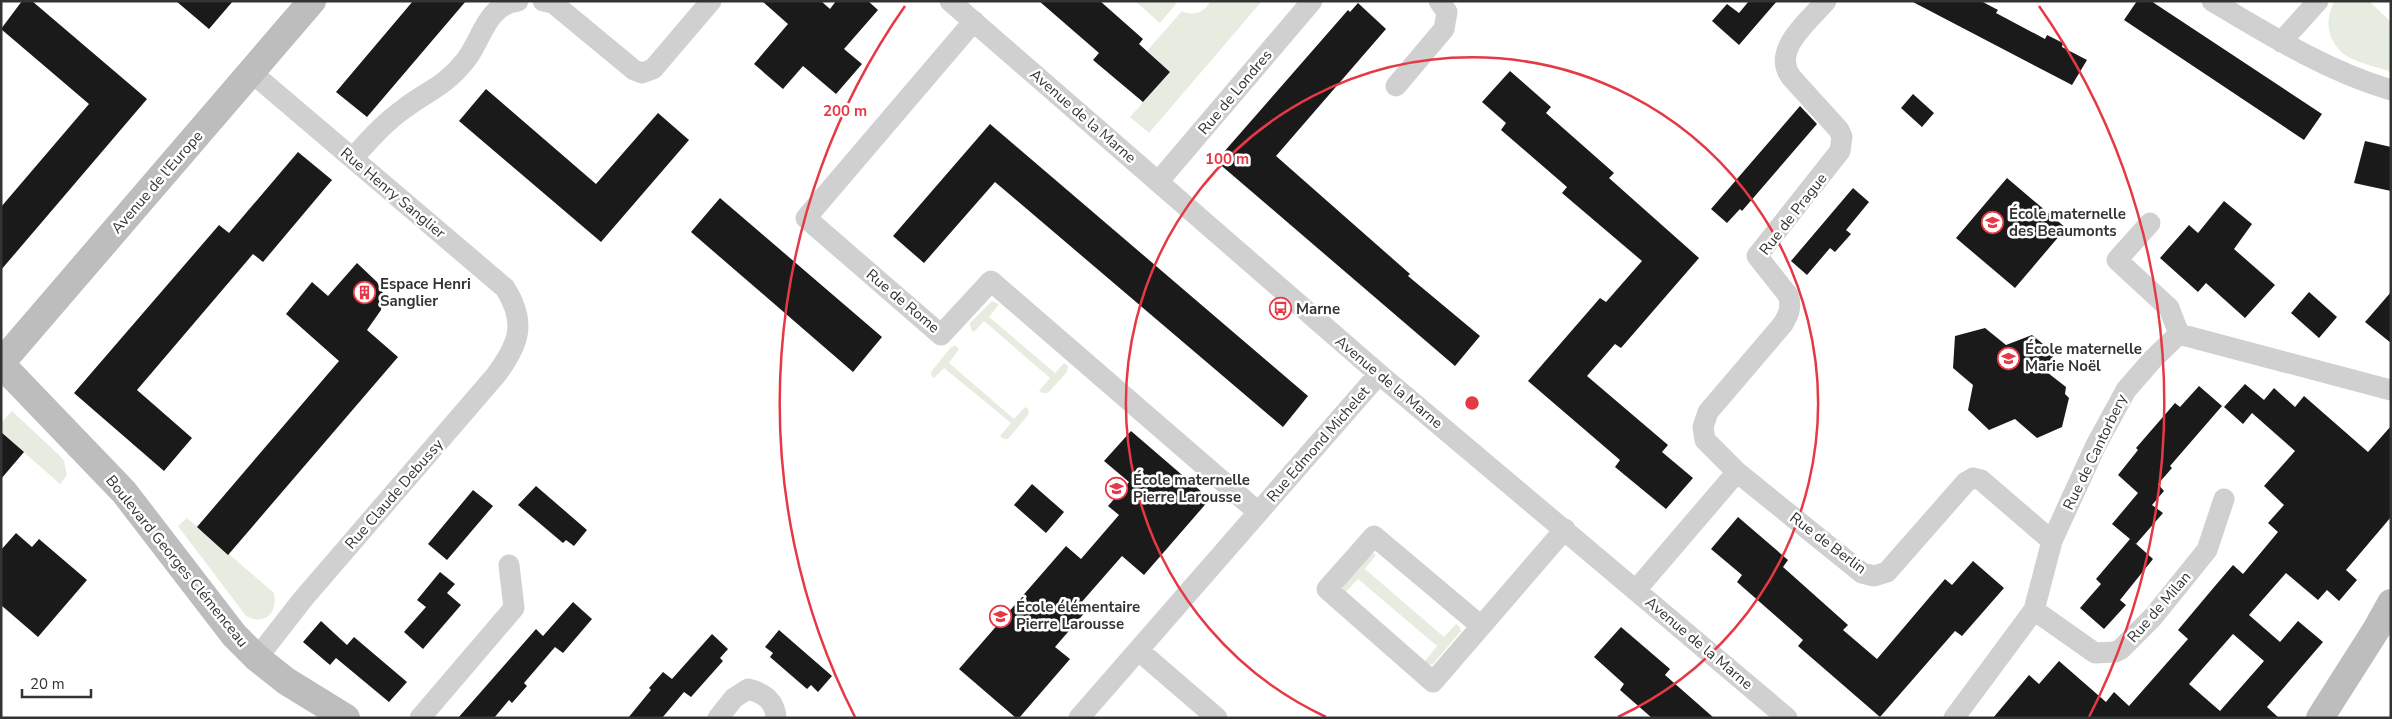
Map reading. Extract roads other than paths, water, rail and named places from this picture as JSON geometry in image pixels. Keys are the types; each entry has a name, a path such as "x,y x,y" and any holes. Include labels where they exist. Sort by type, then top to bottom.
{"street":[{"name":"Avenue de l'Europe","path":"1,363 312,1"},
{"path":"353,158 380,128 406,107 442,85 454,74 467,59 486,23 498,8 510,2 518,1"},
{"path":"543,1 553,3 634,70 642,74 653,69 710,1"},
{"name":"Avenue de la Marne","path":"950,1 1379,374 1787,718"},
{"name":"Rue de Londres","path":"1158,182 1312,1"},
{"path":"1396,86 1444,29 1447,12 1439,1"},
{"name":"Rue de Prague","path":"1737,472 1705,440 1703,427 1708,412 1783,324 1790,311 1791,302 1788,295 1757,256 1840,151 1842,137 1839,130 1791,77 1786,70 1784,62 1788,47 1826,1"},
{"path":"2212,1 2281,42 2358,80 2391,90"},
{"path":"2281,42 2318,1"},
{"name":"Rue de Rome","path":"974,21 806,218 941,336 991,281 1258,512"},
{"name":"Rue Henry Sanglier","path":"251,72 505,288 512,300 518,324"},
{"path":"2150,223 2117,260 2168,308 2179,332 2391,390"},
{"name":"Rue Claude Debussy","path":"257,658 303,600 508,358 516,344 518,324"},
{"name":"Rue de Cantorbery","path":"1954,718 2034,610 2052,541 2096,445 2126,390 2152,359 2179,332"},
{"name":"Boulevard Georges Clémenceau","path":"1,363 124,492 234,635 257,658 286,682 346,718"},
{"name":"Rue Edmond Michelet","path":"1079,718 1379,374"},
{"path":"1636,590 1737,472"},
{"name":"Rue de Berlin","path":"1737,472 1862,573 1874,576 1887,572 1966,482 1973,478 1981,480 2052,541"},
{"name":"Rue de Milan","path":"2034,610 2095,653 2115,652 2121,649 2153,617 2207,550 2224,499"},
{"path":"1481,626 1374,536 1327,590 1433,682 1565,529"},
{"path":"420,718 514,608 509,565"},
{"path":"2320,718 2391,603"},
{"path":"1138,650 1217,718"},
{"path":"718,718 734,698 748,689 765,696 771,701 776,718"}],"place":[{"name":"École maternelle des Beaumonts","path":"1993,223"},
{"name":"Espace Henri Sanglier","path":"364,293"},
{"name":"Marne","path":"1280,309"},
{"name":"École maternelle Marie Noël","path":"2009,358"},
{"name":"École maternelle Pierre Larousse","path":"1117,489"},
{"name":"École élémentaire Pierre Larousse","path":"1000,616"}]}
